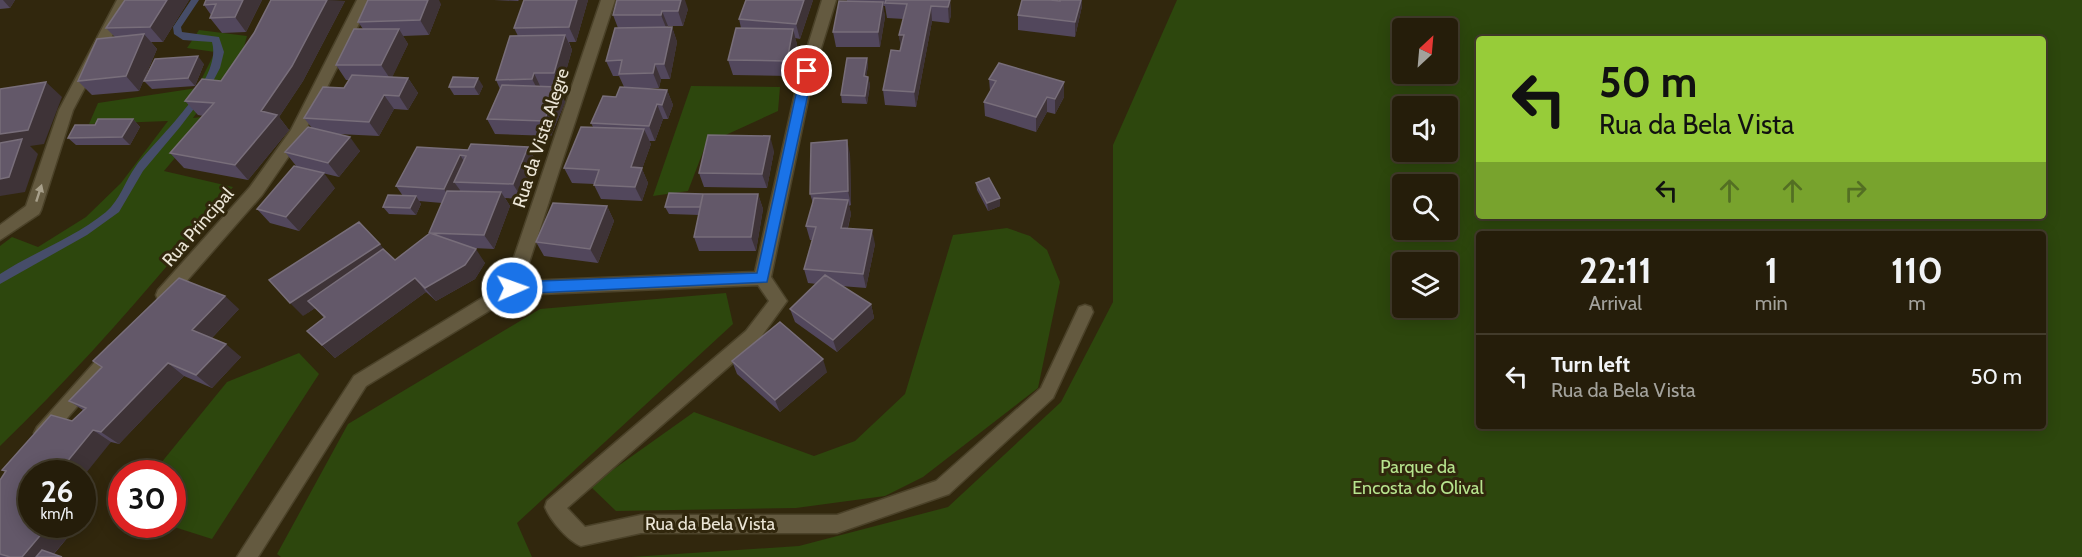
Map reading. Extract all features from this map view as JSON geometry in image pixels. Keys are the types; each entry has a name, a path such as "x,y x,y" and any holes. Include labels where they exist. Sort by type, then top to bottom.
{"street":[{"path":"0,234 33,210 66,110 124,0"},
{"name":"Rua Principal","path":"155,305 256,190 297,133 364,0"},
{"name":"Rua da Vista Alegre","path":"512,288 608,0"},
{"path":"247,557 360,381 512,288 762,278 807,71 829,0"},
{"name":"Rua da Bela Vista","path":"762,278 779,301 752,336 554,507 581,537 641,524 837,524 942,488 1047,393 1085,312"},
{"path":"31,446 124,340"}],"green space":[{"name":"Parque da Encosta do Olival","path":"1177,0 2082,0 2082,557 631,557 799,546 948,507 1061,402 1113,302 1113,145"},
{"path":"199,30 247,36 236,76 215,87 193,118 210,116 164,171 233,187 120,320 0,446 0,246 12,237 38,247 86,217 121,183 168,121 89,124 98,103 197,88 215,52 187,48"},
{"path":"691,86 780,87 778,111 706,144 688,191 653,196"},
{"path":"1007,228 1030,236 1047,250 1060,282 1038,388 923,477 885,496 796,508 616,511 590,486 694,412 814,456 855,441 905,394 953,235"},
{"path":"726,293 733,324 517,523 532,557 281,557 277,554 348,424 540,309"},
{"path":"299,353 319,374 212,539 186,531 186,460 163,460 227,382"}],"building":[{"path":"125,0 167,0 150,27 106,28"},
{"path":"206,0 243,0 235,17 210,18 216,4 204,5"},
{"path":"271,0 327,0 292,66 261,111 277,115 235,165 170,153 214,103 185,101 202,79 221,81 254,33"},
{"path":"368,0 428,0 420,20 358,22"},
{"path":"524,0 577,0 569,27 514,28"},
{"path":"617,0 681,0 678,11 662,11 661,15 613,15"},
{"path":"746,0 804,0 796,24 739,19"},
{"path":"886,0 950,0 948,7 931,6 914,92 883,90 891,50 900,51 904,35 899,35 907,4 885,3"},
{"path":"1022,0 1081,0 1075,22 1018,15"},
{"path":"839,1 883,2 878,32 833,32"},
{"path":"672,27 664,64 655,64 653,73 619,74 622,60 606,61 615,28"},
{"path":"736,28 793,29 787,61 728,60"},
{"path":"354,29 399,29 381,65 336,65"},
{"path":"144,34 126,76 78,81 97,39"},
{"path":"565,35 554,73 534,73 532,79 496,80 510,36"},
{"path":"198,56 188,78 144,81 155,59"},
{"path":"847,58 867,58 864,76 868,77 865,96 841,95"},
{"path":"999,63 1064,82 1055,99 1047,97 1036,117 984,102 996,81 989,79"},
{"path":"352,75 408,78 399,96 384,95 369,122 304,118 323,87 344,88"},
{"path":"453,77 478,78 474,87 449,87"},
{"path":"46,82 28,130 0,134 0,89"},
{"path":"502,85 558,87 544,121 487,119"},
{"path":"620,87 667,90 662,105 657,104 649,126 591,123 603,96 616,97"},
{"path":"98,119 133,119 122,137 68,138 75,125 95,125"},
{"path":"308,127 350,137 328,163 285,152"},
{"path":"581,127 644,129 631,167 642,168 635,187 594,185 599,170 564,168"},
{"path":"708,135 770,136 762,174 699,173"},
{"path":"22,139 9,177 0,179 0,143"},
{"path":"847,140 848,191 810,194 811,143"},
{"path":"471,144 528,147 513,184 454,182 466,156 460,155 444,189 396,186 417,147 468,150"},
{"path":"294,166 324,173 286,217 257,209"},
{"path":"989,178 1000,198 987,203 976,183"},
{"path":"447,191 501,192 484,235 429,233"},
{"path":"669,193 703,194 700,207 665,207"},
{"path":"703,194 758,194 751,237 694,237"},
{"path":"388,195 416,196 410,208 383,207"},
{"path":"814,198 848,200 841,228 872,230 863,274 804,269 816,227 806,226"},
{"path":"553,203 607,206 590,249 536,242"},
{"path":"359,222 380,244 290,303 269,280"},
{"path":"430,233 476,249 465,265 425,288 415,278 322,345 307,331 325,317 308,301 383,249 395,260"},
{"path":"825,275 871,304 833,340 790,309"},
{"path":"179,278 225,296 192,330 226,344 196,375 168,363 101,432 93,430 68,460 18,460 18,538 38,538 22,557 0,554 0,480 6,471 2,470 51,415 72,421 86,408 69,401 102,367 93,361"},
{"path":"780,322 823,359 775,400 732,361"},
{"path":"42,550 62,557 36,557"}],"waterway":[{"path":"0,280 84,232 110,214 140,168 192,106 215,68 219,52 216,39 183,37 178,34 177,27 195,0"}],"route":[{"path":"512,288 762,278 807,71"}]}
